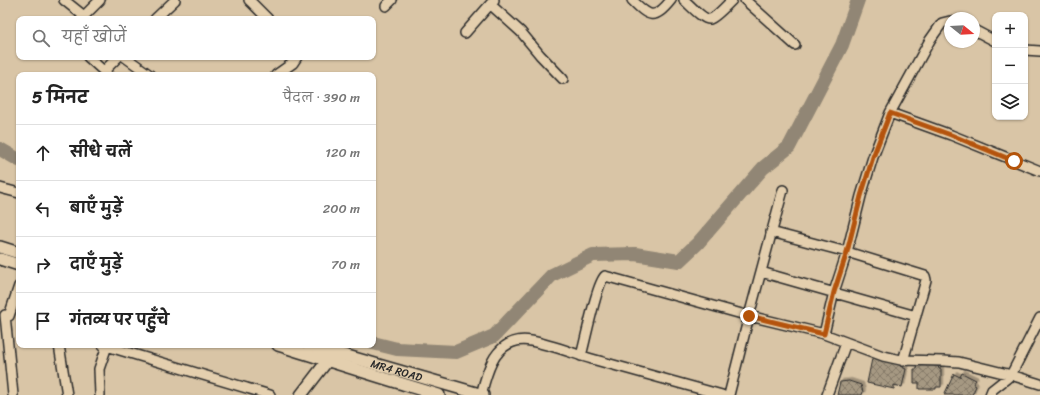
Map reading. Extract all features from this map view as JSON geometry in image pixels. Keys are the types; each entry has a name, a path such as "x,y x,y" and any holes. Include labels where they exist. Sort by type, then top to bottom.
{"street":[{"path":"64,0 81,16"},
{"path":"83,16 100,0"},
{"path":"158,16 175,0"},
{"path":"249,0 265,16"},
{"path":"632,0 651,15 656,15 665,8 671,0"},
{"path":"684,0 705,18 710,19 732,0"},
{"path":"745,0 795,45"},
{"path":"465,33 492,2 563,79"},
{"path":"824,334 834,292 847,252 873,157 890,113 930,40 942,23 944,22"},
{"path":"980,33 992,39"},
{"path":"1028,50 1040,52"},
{"path":"91,60 105,72"},
{"path":"107,72 116,60"},
{"path":"129,60 146,72"},
{"path":"280,72 295,60"},
{"path":"890,113 951,135 1040,171"},
{"path":"0,188 16,192"},
{"path":"730,395 749,316 783,190"},
{"path":"771,232 847,252 924,276 926,280 903,361"},
{"path":"0,247 16,252"},
{"path":"0,259 16,264"},
{"path":"761,272 916,316"},
{"path":"581,356 601,280 605,276 749,316 824,334 883,356 903,361 959,362 1040,384"},
{"path":"13,395 5,315 16,292"},
{"path":"5,315 16,318"},
{"path":"990,395 992,390 1011,375 1040,318"},
{"path":"482,395 490,364 507,345 514,341 522,340 722,395"},
{"path":"827,395 846,342"},
{"path":"59,348 67,395"},
{"path":"100,395 100,369 105,348"},
{"path":"112,348 270,395"},
{"name":"MR4 ROAD","path":"292,348 330,356 482,395"},
{"name":"MR4 ROAD","path":"315,348 392,382 439,395"},
{"path":"301,395 330,356"}],"building":[{"path":"873,354 901,360 900,366 906,369 902,387 894,385 894,389 867,383"},
{"path":"919,364 938,366 939,369 941,369 941,387 936,387 936,389 919,389 919,383 914,383 914,369 917,369"},
{"path":"962,373 976,380 973,384 976,386 972,395 944,395 954,374 960,377"},
{"path":"849,381 861,385 863,392 862,395 837,395 840,382"}],"waterway":[{"path":"376,344 397,349 456,352 494,336 552,275 593,255 635,254 679,261 698,243 763,168 789,147 842,45 858,0"},
{"path":"0,149 16,158"}],"route":[{"path":"749,316 824,334 834,292 847,252 861,196 873,157 890,113 951,135 1014,161"}]}
